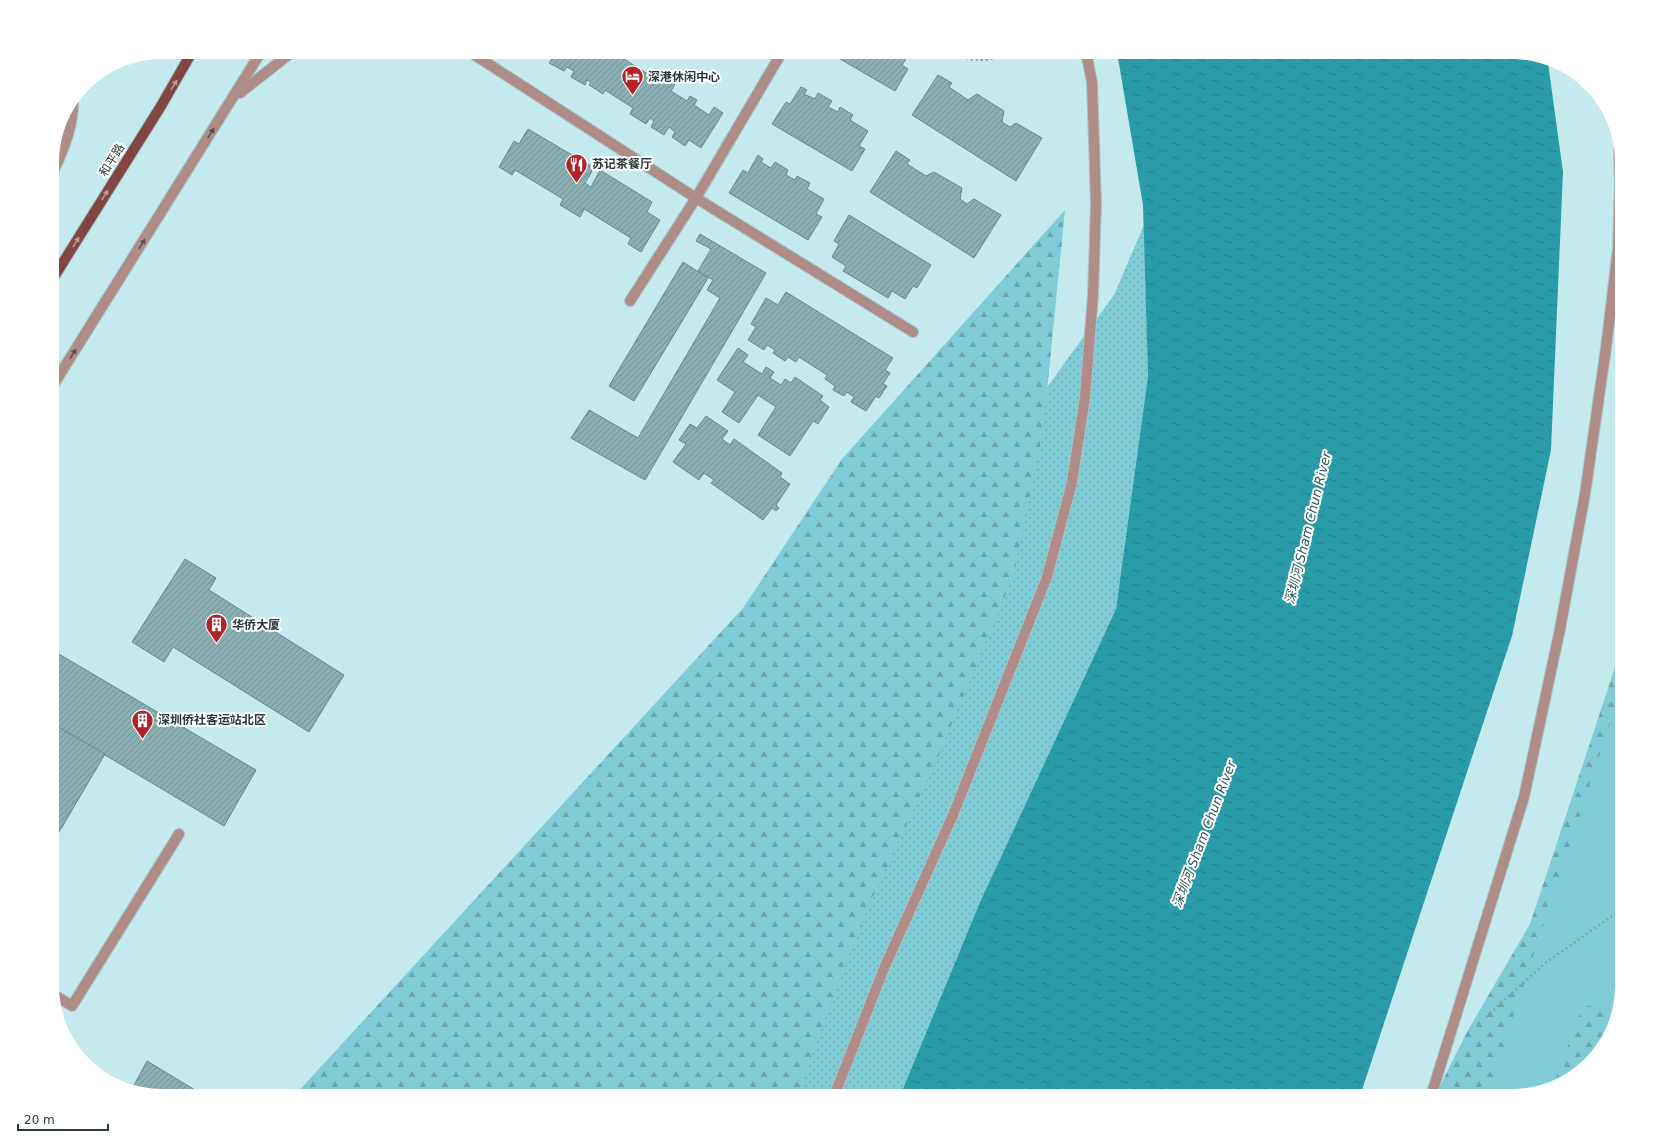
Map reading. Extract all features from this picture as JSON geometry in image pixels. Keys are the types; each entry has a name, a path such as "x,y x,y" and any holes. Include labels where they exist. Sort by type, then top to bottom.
{"main road":[{"name":"和平路","path":"59,269 165,100 188,59"}],"street":[{"path":"59,376 257,59"},
{"path":"233,98 283,59"},
{"path":"481,59 696,198 913,332"},
{"path":"630,301 696,198 778,59"},
{"path":"837,1089 885,966 954,815 1047,577 1072,482 1085,397 1093,294 1096,204 1092,82 1087,59"},
{"path":"59,158 69,130 71,114"},
{"path":"1433,1089 1524,797 1560,629 1585,494 1615,273"},
{"path":"60,999 72,1006 179,834"}],"path":[{"path":"968,59 991,59"},
{"path":"1486,1017 1544,964 1615,914"}],"green space":[{"path":"1065,210 1043,432 1014,574 939,755 870,903 812,1053 801,1089 300,1089 743,608 842,459"},
{"path":"1144,225 1148,376 1116,609 980,902 903,1089 419,1089 902,587 1114,295"},
{"path":"1615,667 1615,986 1614,999 1607,1025 1598,1043 1580,1063 1569,1072 1551,1081 1525,1088 1512,1089 1438,1089 1467,1032 1530,924"},
{"path":"1615,708 1615,986 1612,1009 1583,1005 1555,1079 1525,1088 1489,1089"}],"water":[{"name":"深圳河 Sham Chun River","path":"1118,59 1512,59 1532,61 1548,66 1563,172 1551,450 1512,636 1362,1089 903,1089 980,902 1116,609 1148,376 1143,205"}],"building":[{"path":"552,59 624,59 662,83 667,76 676,82 671,91 687,101 690,96 697,100 694,105 709,115 714,107 723,113 701,148 689,140 685,146 672,137 675,132 669,127 664,135 651,127 654,121 650,118 646,124 630,114 633,108 605,90 603,94 589,85 591,82 587,80 585,85 571,77 574,71 567,67 564,71 549,63"},
{"path":"840,59 906,59 902,65 908,69 895,91"},
{"path":"938,75 952,83 949,87 968,100 977,94 1004,111 1002,122 1010,127 1016,123 1042,138 1016,181 912,115"},
{"path":"801,87 807,90 804,94 815,99 818,93 832,101 828,107 838,112 840,107 853,115 850,120 868,131 859,146 865,149 852,171 772,124 786,102 790,104"},
{"path":"528,129 594,168 585,183 591,187 600,170 652,202 647,212 660,220 641,252 628,244 631,238 584,209 580,217 560,205 563,199 515,170 512,175 499,167 514,141 519,144"},
{"path":"896,151 910,160 907,164 926,176 934,172 962,188 960,199 967,204 974,199 1001,215 974,258 870,192"},
{"path":"758,155 763,159 761,162 771,168 775,162 788,170 786,175 795,180 797,176 810,183 807,189 824,199 816,214 822,217 808,240 729,193 743,170 748,173"},
{"path":"849,215 931,265 917,288 913,286 905,299 892,291 888,298 843,271 846,266 832,257 839,244 834,241"},
{"path":"700,234 766,273 645,480 571,438 589,410 638,438 720,298 707,290 713,280 698,271 711,249 696,241"},
{"path":"683,262 708,278 634,401 609,386"},
{"path":"786,292 893,358 885,370 890,373 883,384 887,386 879,398 876,396 866,411 851,402 854,397 847,392 844,396 833,390 835,386 825,379 827,375 799,357 796,362 788,357 785,361 773,353 775,350 767,345 764,350 748,340 756,327 751,324 766,298 778,305"},
{"path":"738,348 748,355 743,362 762,374 766,367 774,372 770,378 781,385 785,379 791,383 795,377 823,396 820,400 829,407 818,424 813,421 790,456 758,435 776,407 758,395 739,423 722,412 735,392 717,380"},
{"path":"706,416 728,431 722,439 730,445 734,439 782,473 780,477 790,484 776,505 779,508 776,511 772,508 763,520 711,483 714,480 704,473 699,480 673,462 686,444 679,440 690,424 697,428"},
{"name":"华侨大厦","path":"185,559 216,578 209,590 344,675 309,732 173,647 164,662 132,642"},
{"name":"深圳侨社客运站北区","path":"59,654 256,770 224,826 59,728"},
{"path":"59,727 105,754 59,832"},
{"path":"147,1061 193,1089 162,1089 134,1085"}],"place":[{"name":"深港休闲中心","path":"633,96"},
{"name":"苏记茶餐厅","path":"576,184"},
{"name":"华侨大厦","path":"216,644"},
{"name":"深圳侨社客运站北区","path":"143,740"}]}
